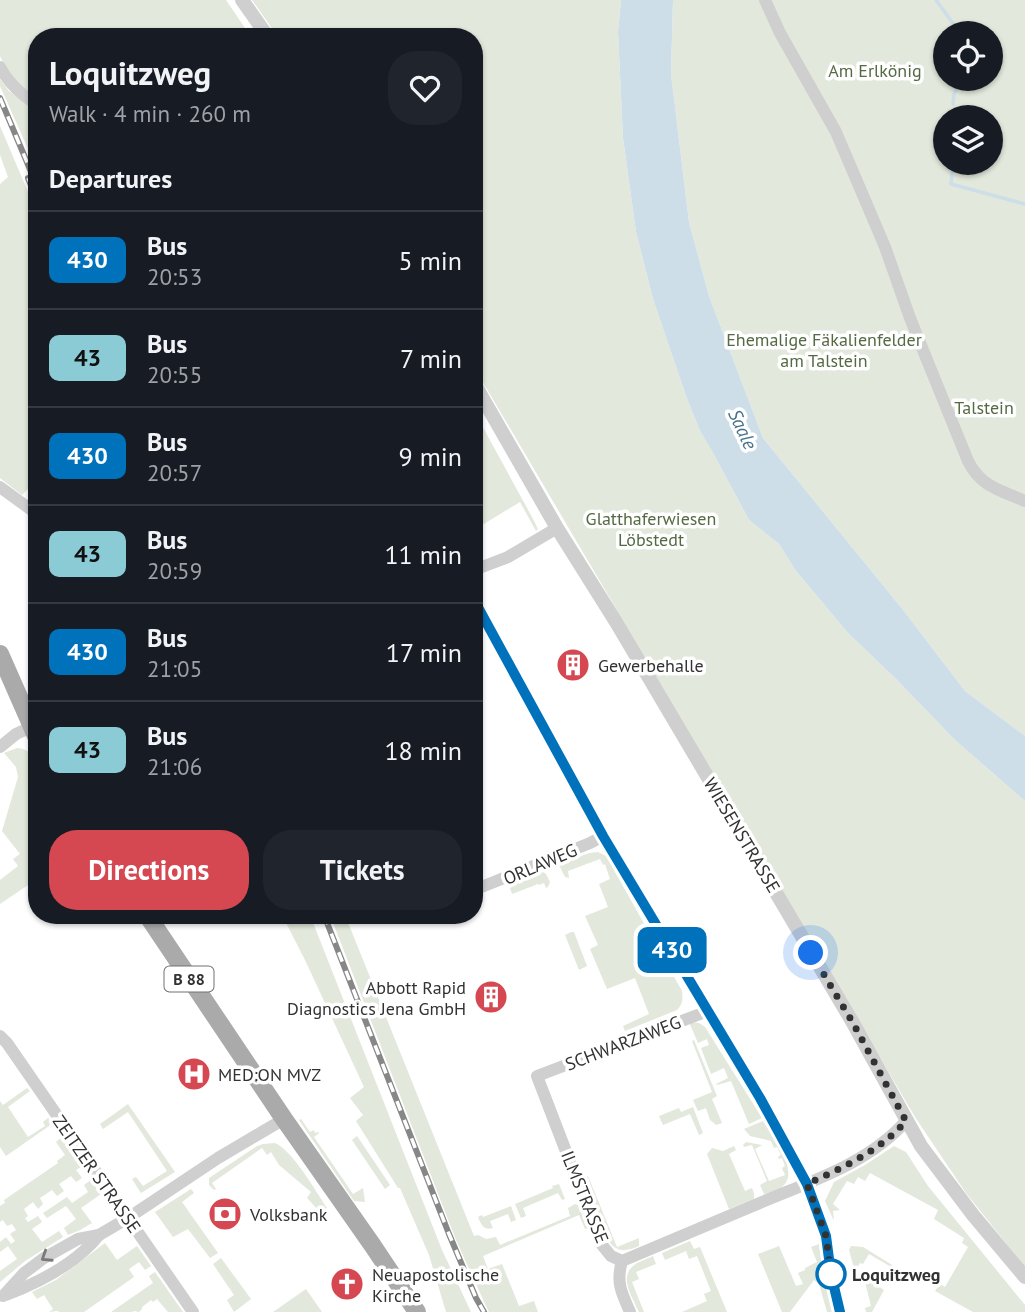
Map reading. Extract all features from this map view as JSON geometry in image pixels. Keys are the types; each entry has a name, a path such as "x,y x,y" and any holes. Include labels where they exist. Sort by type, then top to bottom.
{"main road":[{"path":"0,654 28,719"},
{"name":"B 88","path":"153,924 417,1312"}],"street":[{"path":"242,0 262,28"},
{"path":"765,0 780,33 836,132 885,247 910,318 973,471 987,485 1025,501"},
{"path":"0,67 7,81 28,98"},
{"name":"WIESENSTRASSE","path":"483,399 557,528 616,622 853,1023 921,1146 965,1205 1025,1277"},
{"path":"0,486 28,507"},
{"path":"483,567 508,557 557,528"},
{"path":"483,616 603,836 774,1122 807,1184 826,1236 840,1312"},
{"path":"0,747 16,734 28,733"},
{"name":"ORLAWEG","path":"483,887 603,836"},
{"name":"SCHWARZAWEG","path":"537,1076 708,1011"},
{"name":"ZEITZER STRASSE","path":"0,1036 193,1312"},
{"name":"ILMSTRASSE","path":"537,1076 602,1245 611,1256 622,1261 618,1274 620,1289 630,1312"},
{"path":"2,1297 24,1273 44,1258 78,1239 99,1235 284,1119"},
{"path":"622,1261 807,1184 862,1158 898,1131 906,1121"}],"green space":[{"path":"0,0 226,0 245,28 28,28 28,149 0,86 0,79 9,91 25,103 18,84 7,71 0,56"},
{"name":"Glatthaferwiesen Löbstedt","path":"252,0 621,0 618,32 623,138 636,232 653,299 700,431 749,520 779,544 796,571 848,633 955,740 1025,801 1025,1267 966,1193 915,1117 483,382 483,28 272,28"},
{"name":"Ehemalige Fäkalienfelder am Talstein","path":"673,0 1025,0 1025,736 965,691 904,611 763,438 709,296 689,222 671,74"},
{"path":"0,126 28,192 28,489 22,495 0,478 0,184 8,177 0,155"},
{"path":"483,427 532,517 538,529 536,531 520,502 483,525"},
{"path":"17,748 28,752 28,885 0,904 0,880 18,866 13,859 20,854 2,831 18,777 16,767 4,753"},
{"path":"598,852 606,856 682,991 682,1001 677,1010 625,1031 623,1026 649,1014 635,978 607,989 590,949 598,945 585,916 608,907 599,884 610,879 605,864 603,865 600,859 568,871 569,878 565,877 559,865"},
{"path":"543,872 550,882 548,887 546,888 544,883 538,884 512,894 511,885"},
{"path":"287,924 314,924 442,1250 471,1312 446,1312 429,1255 400,1188 356,1121 363,1115 350,1098 364,1087"},
{"path":"333,924 349,924 474,1236 486,1239 496,1237 500,1245 570,1216 568,1208 575,1204 578,1205 588,1228 585,1229 579,1215 483,1256 488,1269 502,1264 519,1306 534,1301 538,1312 489,1312 456,1240"},
{"path":"574,932 587,966 579,970 565,935"},
{"path":"689,1022 705,1027 762,1118 749,1124 731,1081 716,1084 728,1078 724,1068 711,1074 701,1048 709,1045 707,1039 698,1043"},
{"path":"694,1040 717,1096 712,1099 722,1123 716,1125 710,1120 706,1108 698,1111 693,1100 712,1092 692,1041"},
{"path":"27,1088 30,1091 8,1107 28,1137 45,1126 43,1122 48,1118 51,1122 6,1156 0,1147 0,1101 3,1105"},
{"path":"128,1104 175,1172 141,1193 132,1179 136,1177 143,1186 167,1171 128,1112 103,1129 100,1124"},
{"path":"693,1107 703,1133 699,1135 690,1114 663,1125 659,1116 679,1108 681,1112"},
{"path":"301,1119 310,1132 314,1130 319,1133 314,1137 353,1194 363,1188 365,1202 354,1201 299,1120"},
{"path":"763,1121 778,1143 788,1171 788,1179 782,1187 764,1194 760,1185 767,1181 752,1145 743,1145 746,1142 762,1145 755,1149 769,1181 785,1175 782,1168 785,1166 782,1158 778,1157 781,1155 777,1147 774,1148 771,1141 750,1136 744,1129"},
{"path":"357,1136 390,1185 385,1189 352,1140"},
{"path":"61,1138 81,1167 76,1170 82,1178 76,1182 71,1176 59,1184 64,1191 57,1196 52,1190 40,1198 43,1204 38,1209 33,1202 24,1209 28,1222 38,1216 42,1222 32,1229 42,1242 59,1231 63,1237 25,1261 0,1282 0,1271 17,1259 8,1246 0,1252 0,1242 6,1237 11,1244 15,1241 10,1234 16,1230 12,1224 7,1226 3,1220 0,1222 0,1206 5,1203 4,1200 58,1163 65,1155 56,1142"},
{"path":"275,1143 296,1162 327,1208 320,1212 307,1198 311,1192 279,1165 271,1152 267,1155 262,1148 212,1183 216,1189 209,1185 209,1178 257,1146"},
{"path":"734,1146 736,1150 729,1154 745,1191 752,1188 754,1199 729,1209 707,1154 712,1148 723,1151"},
{"path":"894,1146 906,1152 928,1186 1025,1305 1025,1312 973,1312 935,1291 940,1284 945,1287 968,1247 962,1243 964,1238 934,1219 938,1210 870,1173 865,1181 858,1177 854,1184 847,1181 833,1204 840,1210 833,1211 834,1221 825,1201 834,1182"},
{"path":"588,1176 617,1247 639,1238 639,1246 623,1250 617,1248 610,1243 583,1178"},
{"path":"91,1180 101,1194 81,1208 92,1223 68,1235 64,1228 76,1219 66,1206 47,1218 43,1213 67,1197 72,1203 88,1192 84,1185"},
{"path":"559,1184 565,1199 562,1200 558,1193 523,1208 526,1216 521,1218 515,1204"},
{"path":"191,1189 194,1193 182,1202 218,1253 210,1258 188,1229 173,1237 155,1212"},
{"path":"511,1206 516,1220 511,1222 508,1214 490,1221 493,1228 487,1229 481,1224 478,1217"},
{"path":"690,1241 694,1249 700,1247 727,1312 682,1312 707,1301 704,1294 711,1291 697,1256 689,1259 686,1251 665,1260 662,1253"},
{"path":"105,1243 117,1260 137,1246 151,1266 145,1270 139,1262 129,1269 134,1277 84,1312 49,1312 53,1309 44,1295 37,1299 32,1292 56,1280"},
{"path":"819,1244 832,1312 827,1312 819,1284 814,1280 790,1312 782,1312 758,1254 779,1246 796,1286 803,1284 798,1273 817,1262 811,1247"},
{"path":"851,1246 863,1247 918,1281 869,1254 855,1271 884,1290 872,1312 866,1312 865,1308 871,1306 865,1282 858,1283 849,1250"},
{"path":"653,1256 656,1264 636,1272 639,1279 632,1282 644,1312 639,1312 627,1283 628,1272 634,1265"},
{"path":"221,1258 251,1299 234,1312 227,1300 234,1295 213,1264"},
{"path":"155,1272 183,1312 168,1312 157,1299 153,1302 151,1300 139,1312 111,1312 153,1283 149,1276"},
{"path":"306,1289 322,1312 273,1312"}],"water":[{"name":"Saale","path":"621,0 673,0 671,74 689,222 709,296 763,438 904,611 965,691 1025,736 1025,801 955,740 848,633 796,571 779,544 749,520 700,431 653,299 636,232 623,138 618,32"}],"waterway":[{"path":"936,0 951,21"},
{"path":"953,104 956,91"},
{"path":"952,175 951,184 1025,204"}],"railway":[{"path":"0,98 28,165"},
{"path":"328,924 449,1234 484,1312"}],"bus line":[{"name":"430","path":"483,617 603,836 760,1098 807,1184 826,1236 840,1312"}],"place":[{"name":"Gewerbehalle","path":"573,665"},
{"name":"Abbott Rapid Diagnostics Jena GmbH","path":"491,997"},
{"name":"MED:ON MVZ","path":"194,1074"},
{"name":"Volksbank","path":"225,1214"},
{"name":"Loquitzweg","path":"831,1274"},
{"name":"Neuapostolische Kirche","path":"347,1284"}],"route":[{"path":"811,953 853,1023 906,1121 898,1131 862,1158 807,1184 826,1236 831,1274"}],"park label":[{"name":"Am Erlkönig","path":"875,70"},
{"name":"Talstein","path":"984,407"}]}
